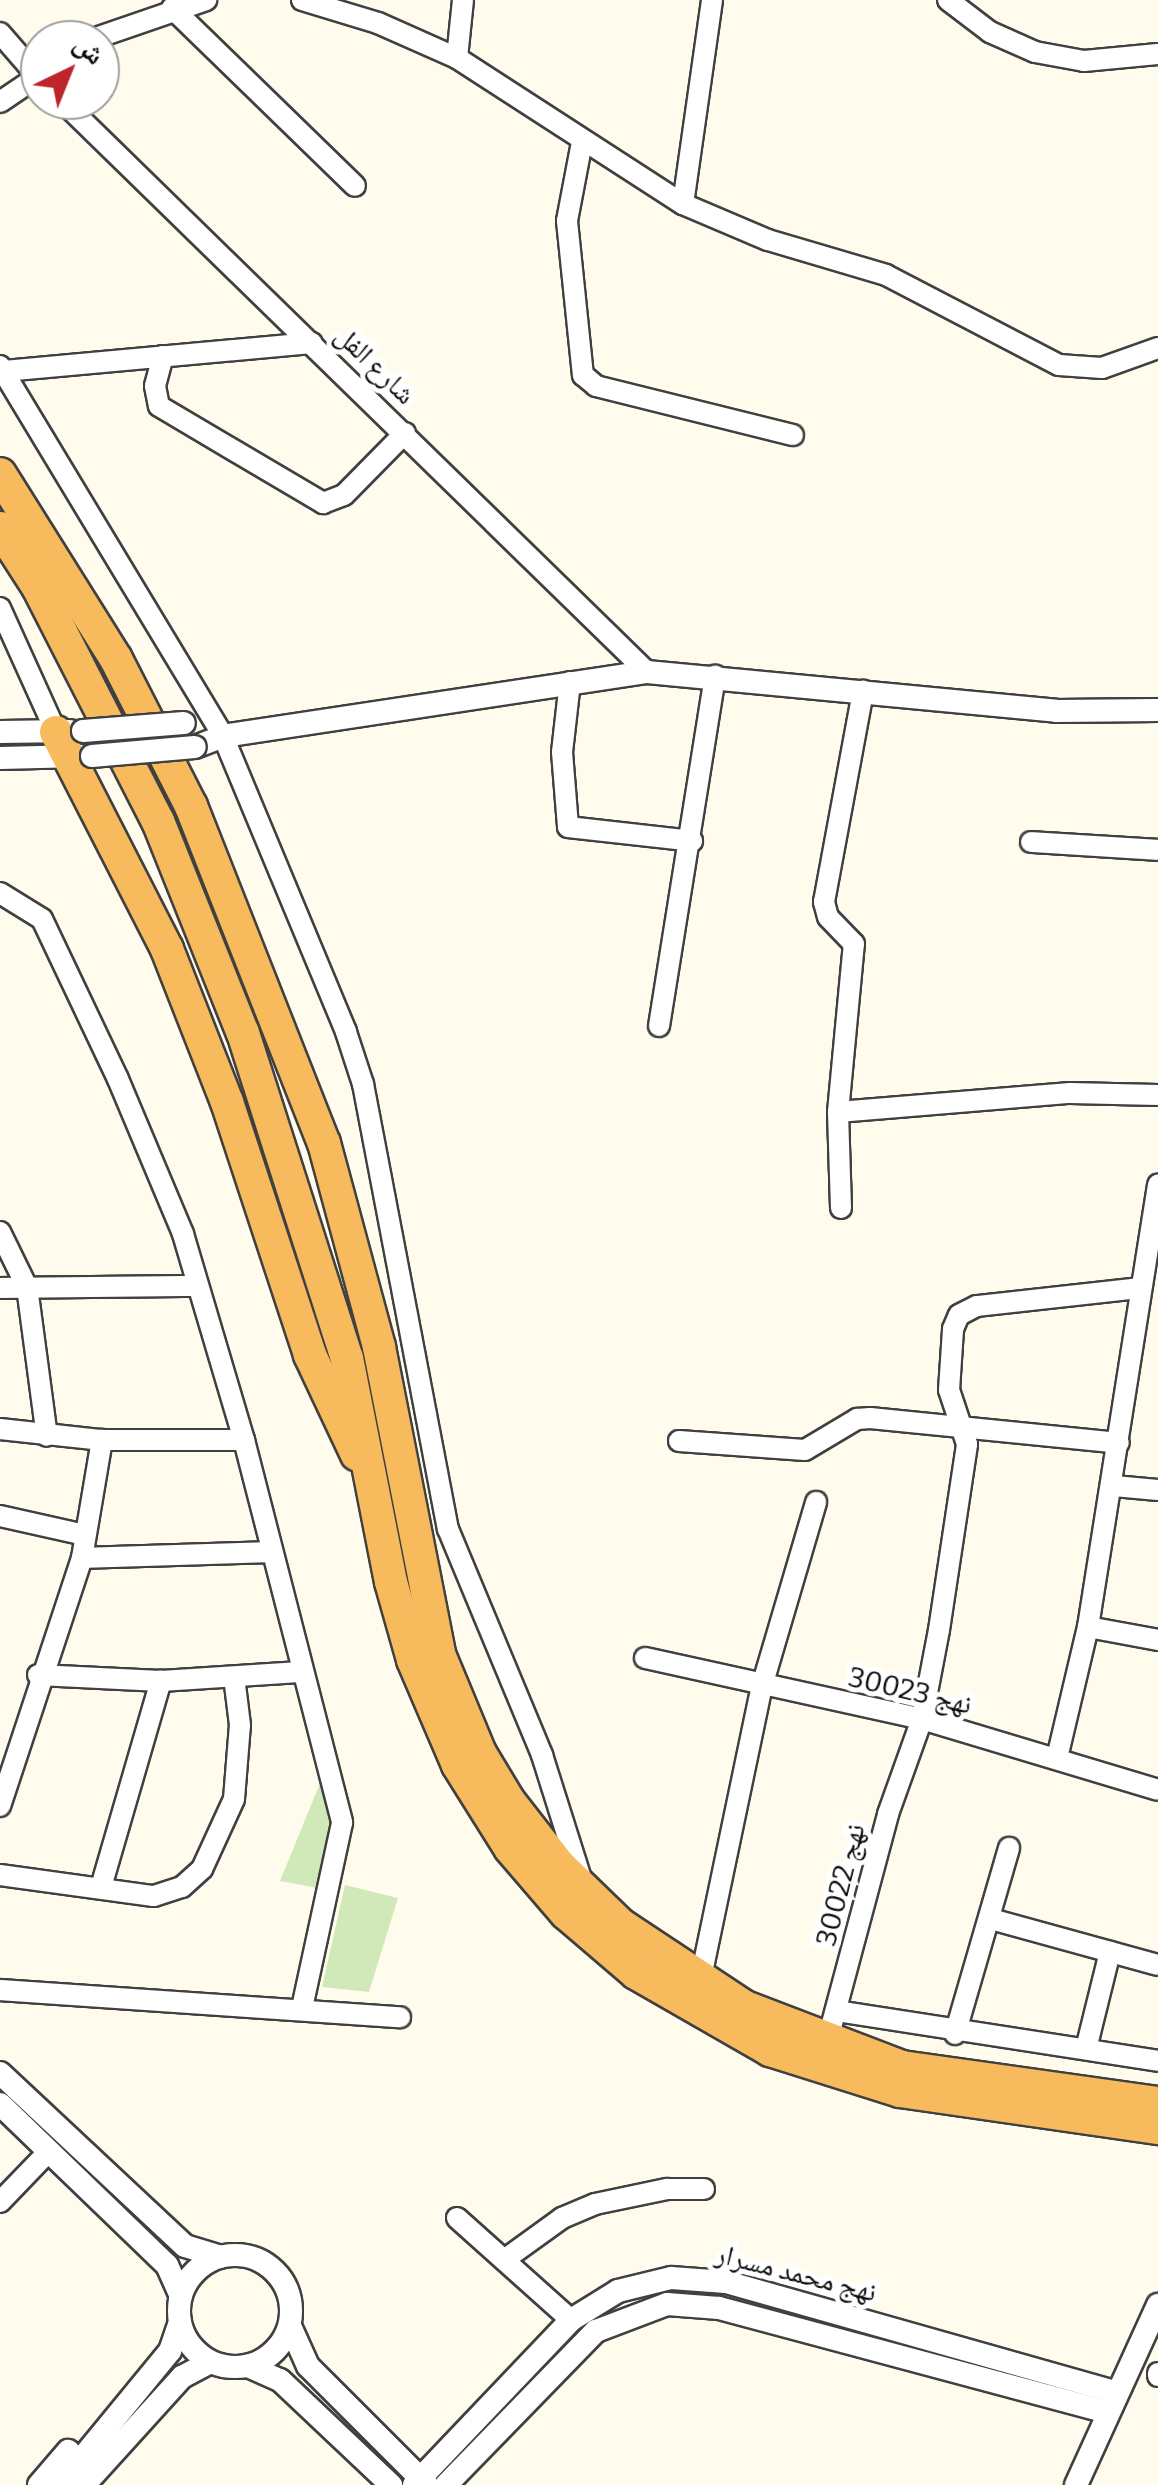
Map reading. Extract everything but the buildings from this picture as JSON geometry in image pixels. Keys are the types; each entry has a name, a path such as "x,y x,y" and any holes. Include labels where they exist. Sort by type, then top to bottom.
{"highway":[{"path":"0,474 116,659 191,806 324,1143 379,1348 439,1654 480,1754 509,1801 584,1891 700,1982 827,2040 956,2078 1158,2103"},
{"path":"0,528 38,587 158,821 243,1033 347,1358 391,1582 414,1660 458,1765 510,1848 566,1912 636,1973 734,2032 827,2040 900,2091 1158,2128"},
{"path":"75,744 167,949 227,1102 310,1355 374,1486"}],"street":[{"path":"120,28 172,8 206,0"},
{"path":"302,0 378,23 457,58 683,204 768,240 886,275 1060,365 1102,368 1158,348"},
{"path":"457,58 463,0"},
{"path":"683,204 712,0"},
{"path":"948,0 990,32 1048,55 1109,61 1158,54"},
{"path":"172,8 355,186"},
{"path":"0,34 20,56"},
{"name":"شارع الفل","path":"82,120 647,672"},
{"path":"582,142 567,221 582,374 596,386 793,435"},
{"path":"312,343 2,369 223,736 362,1084 448,1529 542,1755 584,1891"},
{"path":"162,356 155,386 159,406 324,503 344,495 405,434"},
{"path":"0,608 75,744"},
{"path":"0,732 75,744 196,747 223,736 647,672 714,675 1056,710 1158,710"},
{"path":"659,1026 692,841 714,675"},
{"path":"570,682 562,752 568,827 692,841"},
{"path":"841,1208 838,1112 854,944 828,917 824,902 862,691"},
{"path":"0,758 184,724 223,736"},
{"path":"1031,842 1158,850"},
{"path":"0,893 42,919 118,1079 198,1286 244,1440 300,1672 342,1823 302,2008"},
{"path":"838,1112 1070,1093 1158,1095"},
{"path":"1058,1758 1088,1628 1114,1486 1140,1288 1154,1228 1158,1186"},
{"path":"0,1232 27,1287 47,1436"},
{"path":"0,1288 198,1286"},
{"path":"964,1424 948,1374 953,1328 968,1309 1140,1288"},
{"path":"678,1441 805,1450 856,1419 964,1424 1119,1443"},
{"name":"نهج 30022","path":"827,2040 888,1814 922,1719 955,1528 964,1424"},
{"path":"0,1430 102,1440 244,1440"},
{"path":"0,1806 38,1675 82,1558 102,1440"},
{"path":"1114,1486 1158,1490"},
{"path":"700,1982 762,1686 816,1502"},
{"path":"0,1516 85,1535"},
{"path":"82,1558 271,1552"},
{"path":"1088,1628 1158,1640"},
{"name":"نهج 30023","path":"646,1658 922,1719 1158,1790"},
{"path":"38,1675 161,1681 300,1672"},
{"path":"0,1875 154,1896 182,1887 202,1869 225,1829 237,1781 234,1677"},
{"path":"101,1886 161,1681"},
{"path":"956,2034 1009,1848"},
{"path":"991,1919 1158,1965"},
{"path":"1086,2050 1110,1952"},
{"path":"0,1990 400,2016"},
{"path":"827,2040 956,2034 1158,2061"},
{"path":"0,2074 185,2246 220,2257 258,2260 279,2276 290,2300 290,2326 308,2366 420,2483"},
{"path":"0,2104 167,2265 181,2296 180,2322 170,2351 103,2485"},
{"path":"0,2202 49,2151"},
{"path":"504,2260 595,2204 649,2191 704,2190"},
{"path":"457,2218 571,2320"},
{"path":"181,2296 200,2268 220,2257"},
{"name":"نهج محمد مسرار","path":"420,2483 571,2320 644,2282 699,2278 1111,2402"},
{"name":"نهج محمد مسرار","path":"446,2485 596,2331 667,2304 719,2308 1111,2402"},
{"path":"1076,2485 1158,2304"},
{"path":"180,2322 190,2345 210,2362 248,2366 280,2380 391,2485"},
{"path":"248,2366 270,2356 290,2326"},
{"path":"39,2485 100,2413 149,2395 210,2362"},
{"path":"60,2485 149,2395"},
{"path":"84,2485 149,2395"}],"green space":[{"path":"323,1776 339,1814 323,1889 280,1881"},
{"path":"345,1885 398,1898 369,1992 322,1987"}]}
